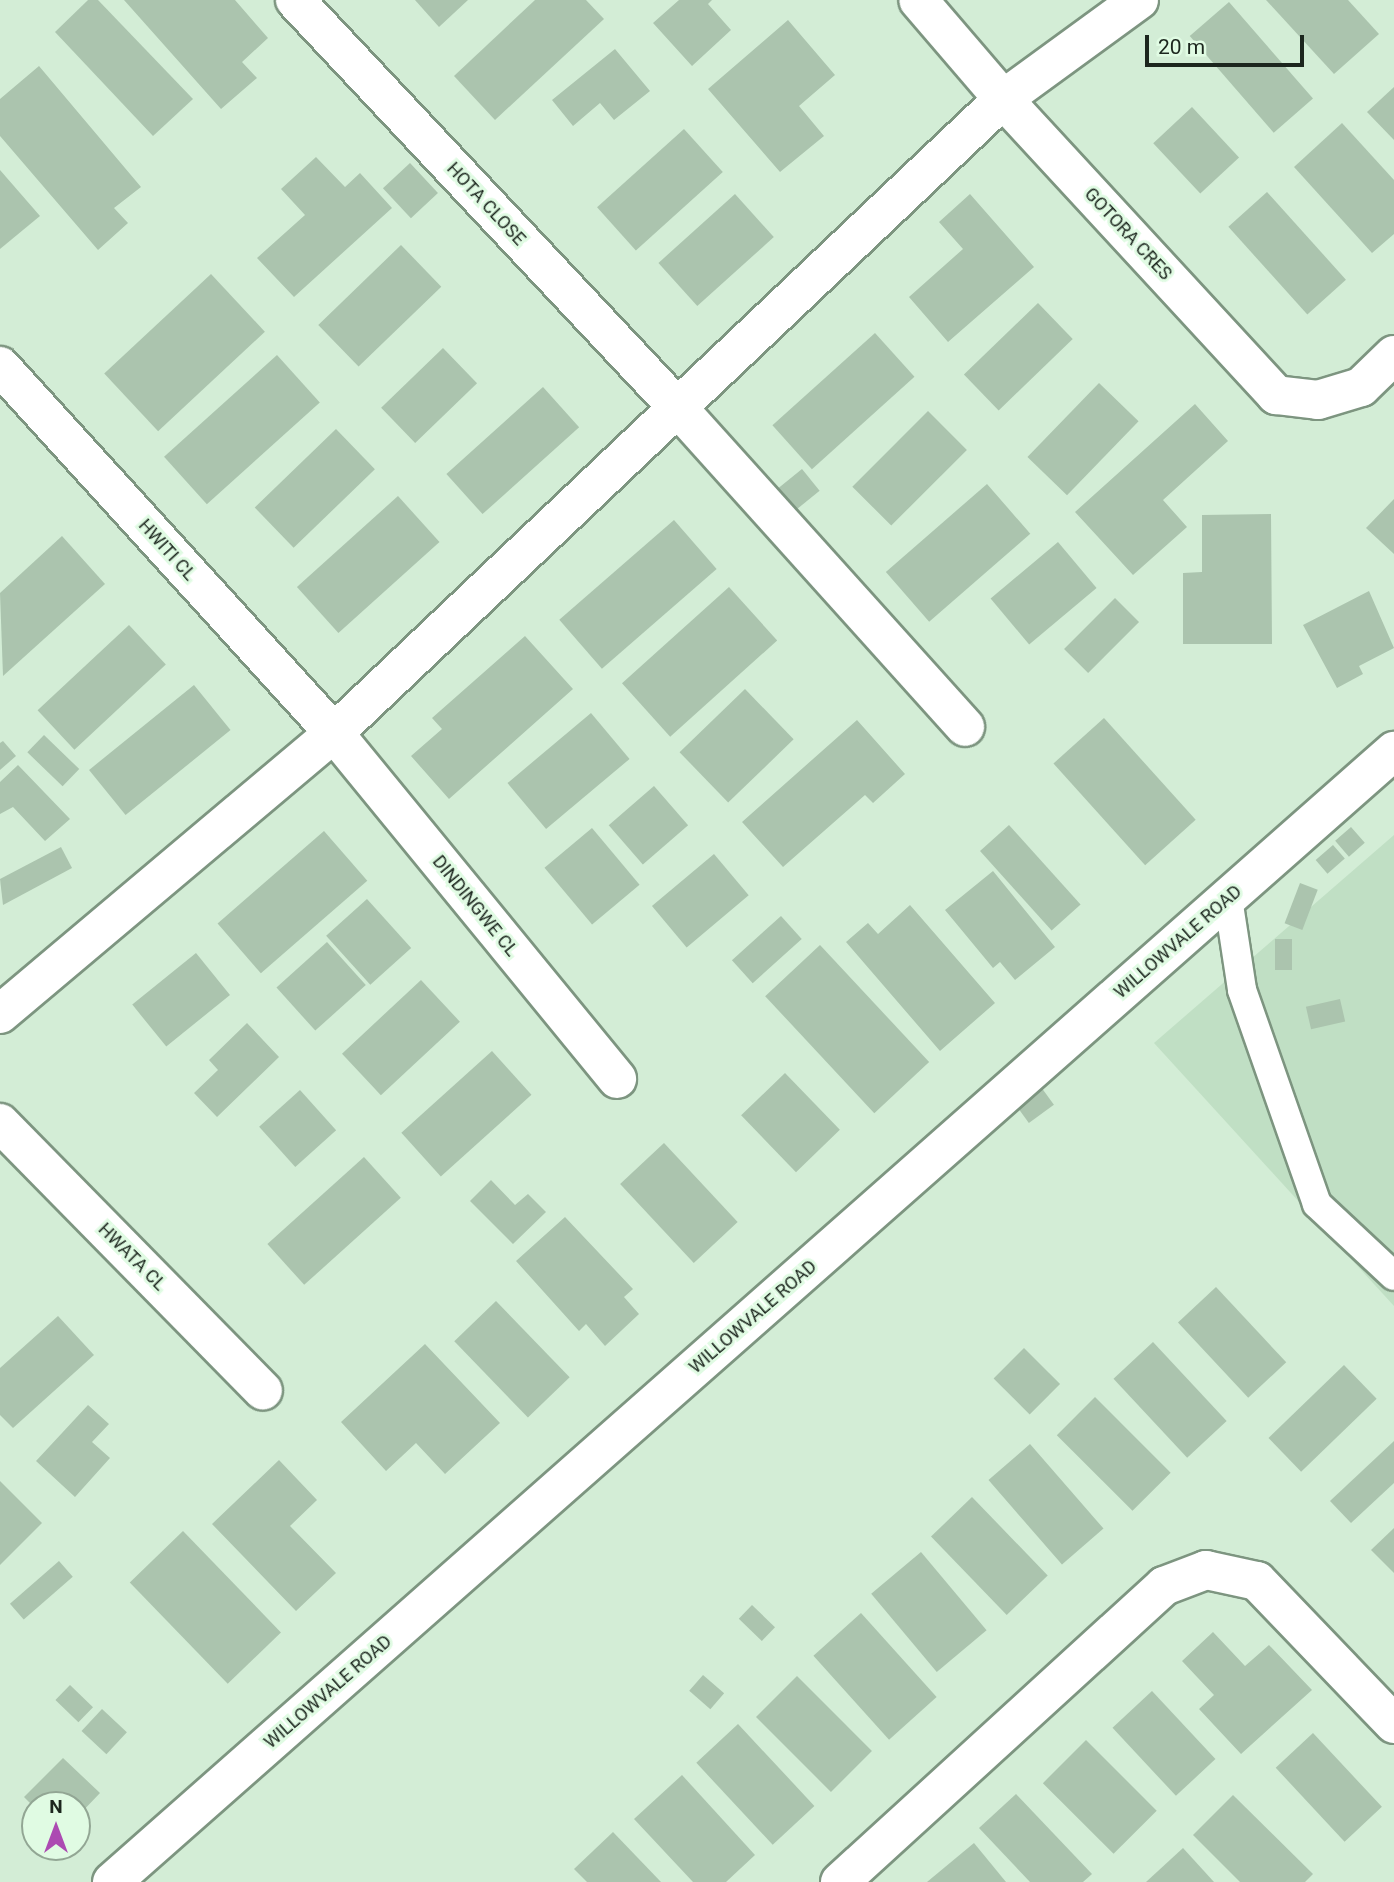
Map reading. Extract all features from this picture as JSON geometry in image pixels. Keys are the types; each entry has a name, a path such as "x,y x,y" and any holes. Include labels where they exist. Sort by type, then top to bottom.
{"street":[{"name":"HOTA CLOSE","path":"295,0 678,408 965,727"},
{"name":"GOTORA CRES","path":"918,0 1003,99 1276,395 1318,400 1361,387 1394,355"},
{"path":"0,1014 334,733 1003,99 1139,0"},
{"name":"HWITI CL","path":"0,366 334,733"},
{"name":"DINDINGWE CL","path":"334,733 617,1079"},
{"name":"WILLOWVALE ROAD","path":"130,1877 1394,751"},
{"name":"HWATA CL","path":"0,1124 263,1391"},
{"path":"840,1882 1164,1586 1206,1570 1257,1581 1394,1724"}],"lane":[{"path":"1228,898 1242,990 1317,1204 1394,1276"}],"shaded area":[{"path":"1394,835 1394,1306 1154,1043"}],"building":[{"path":"88,0 98,0 193,99 153,136 55,32"},
{"path":"124,0 235,0 268,38 242,62 257,78 221,109"},
{"path":"415,0 468,0 439,27"},
{"path":"535,0 586,0 604,19 495,120 454,76"},
{"path":"679,0 712,0 708,4 731,30 692,66 653,23"},
{"path":"1266,0 1348,0 1379,34 1334,74"},
{"path":"1229,2 1313,99 1274,133 1190,36"},
{"path":"788,20 835,75 799,106 824,136 780,172 708,89"},
{"path":"615,49 650,91 614,120 600,103 573,126 552,100"},
{"path":"39,66 141,187 114,208 128,223 98,250 0,136 0,99"},
{"path":"1394,87 1394,140 1367,112"},
{"path":"1192,107 1239,157 1200,194 1153,143"},
{"path":"1342,123 1394,180 1394,234 1372,253 1294,167"},
{"path":"684,129 723,172 636,250 597,207"},
{"path":"316,157 345,187 360,173 392,208 294,297 257,258 305,215 281,189"},
{"path":"410,163 438,193 411,218 383,188"},
{"path":"0,170 40,216 0,249"},
{"path":"1267,192 1346,280 1307,314 1228,227"},
{"path":"735,194 774,237 697,306 658,263"},
{"path":"970,194 1034,267 948,342 909,297 963,249 939,222"},
{"path":"401,245 441,287 359,367 318,325"},
{"path":"211,274 265,332 158,431 104,374"},
{"path":"1038,303 1073,339 999,411 964,375"},
{"path":"875,333 914,377 812,469 772,425"},
{"path":"443,348 477,383 415,443 381,408"},
{"path":"277,355 320,403 207,504 164,457"},
{"path":"1099,383 1139,421 1067,495 1027,457"},
{"path":"543,387 579,427 483,514 446,474"},
{"path":"1195,404 1228,441 1163,500 1187,527 1133,575 1075,512"},
{"path":"928,411 967,450 891,526 852,487"},
{"path":"336,429 375,469 294,548 255,507"},
{"path":"802,469 820,491 796,510 778,489"},
{"path":"987,484 1030,534 929,622 886,572"},
{"path":"398,496 439,542 338,633 297,587"},
{"path":"1394,499 1394,554 1366,528"},
{"path":"1271,514 1272,644 1183,644 1183,573 1202,572 1202,515"},
{"path":"674,520 717,569 602,669 559,620"},
{"path":"62,536 105,584 3,676 0,593"},
{"path":"1058,542 1097,588 1029,645 991,599"},
{"path":"729,587 777,641 670,737 622,683"},
{"path":"1369,591 1394,648 1359,666 1363,674 1337,688 1303,625"},
{"path":"1115,598 1139,622 1088,673 1064,649"},
{"path":"129,625 166,664 74,750 38,710"},
{"path":"525,636 573,689 449,799 411,756 442,729 432,718"},
{"path":"194,685 231,730 126,815 89,770"},
{"path":"745,689 794,739 728,803 680,752"},
{"path":"591,713 630,759 546,829 508,783"},
{"path":"1104,718 1196,820 1145,865 1053,764"},
{"path":"857,720 905,774 873,803 865,795 783,867 742,822"},
{"path":"44,735 79,769 63,786 27,752"},
{"path":"3,741 16,756 0,770 0,743"},
{"path":"18,765 70,819 45,841 13,807 0,814 0,782"},
{"path":"654,786 688,825 643,865 609,825"},
{"path":"1009,825 1081,905 1052,931 980,851"},
{"path":"1351,827 1365,843 1349,857 1335,841"},
{"path":"592,828 640,885 592,925 545,868"},
{"path":"324,831 367,881 261,973 218,924"},
{"path":"1333,845 1345,859 1327,874 1316,860"},
{"path":"61,847 72,868 3,905 0,879"},
{"path":"714,854 749,895 687,947 652,906"},
{"path":"993,871 1055,947 1015,980 1000,962 993,968 945,910"},
{"path":"1300,883 1318,890 1302,930 1285,923"},
{"path":"367,899 411,948 370,985 326,936"},
{"path":"910,905 995,1003 940,1051 846,942 868,923 878,934"},
{"path":"781,916 802,939 753,983 732,960"},
{"path":"1275,939 1292,939 1292,970 1275,970"},
{"path":"327,942 366,985 315,1031 276,988"},
{"path":"820,945 929,1062 874,1113 765,996"},
{"path":"196,953 230,995 166,1047 132,1005"},
{"path":"421,980 460,1022 381,1095 342,1054"},
{"path":"1340,999 1345,1021 1311,1029 1306,1007"},
{"path":"247,1023 279,1057 217,1117 194,1093 218,1070 209,1060"},
{"path":"492,1051 531,1095 441,1176 401,1133"},
{"path":"785,1073 840,1130 796,1172 741,1115"},
{"path":"1041,1087 1054,1105 1029,1123 1016,1105"},
{"path":"300,1090 336,1130 295,1167 259,1127"},
{"path":"664,1143 738,1222 694,1263 620,1184"},
{"path":"364,1157 401,1198 304,1285 267,1244"},
{"path":"491,1180 515,1205 528,1194 546,1212 513,1244 470,1201"},
{"path":"565,1217 633,1289 624,1297 639,1314 605,1346 586,1324 579,1331 516,1261"},
{"path":"1216,1287 1286,1362 1248,1398 1178,1322"},
{"path":"496,1301 570,1377 528,1418 454,1341"},
{"path":"58,1316 94,1355 13,1428 0,1415 0,1368"},
{"path":"1153,1342 1227,1421 1187,1458 1114,1379"},
{"path":"425,1344 500,1423 445,1474 416,1443 386,1471 341,1422"},
{"path":"1024,1348 1060,1384 1030,1414 994,1378"},
{"path":"1344,1365 1377,1399 1301,1472 1268,1438"},
{"path":"1095,1397 1171,1473 1132,1511 1057,1435"},
{"path":"88,1405 109,1424 92,1442 110,1458 75,1497 36,1461"},
{"path":"1394,1441 1394,1483 1351,1523 1330,1501"},
{"path":"1030,1444 1103,1529 1062,1565 988,1480"},
{"path":"279,1460 317,1500 290,1526 336,1573 296,1611 212,1524"},
{"path":"0,1481 42,1523 0,1565"},
{"path":"972,1497 1048,1575 1007,1615 931,1537"},
{"path":"1394,1528 1394,1573 1371,1550"},
{"path":"183,1531 281,1632 228,1684 130,1582"},
{"path":"921,1552 987,1630 937,1672 871,1594"},
{"path":"59,1561 73,1577 24,1619 10,1604"},
{"path":"752,1605 775,1627 762,1641 739,1619"},
{"path":"861,1613 937,1697 889,1740 813,1656"},
{"path":"1213,1632 1245,1666 1269,1645 1312,1690 1241,1754 1199,1709 1214,1695 1182,1661"},
{"path":"703,1675 724,1693 710,1709 689,1691"},
{"path":"797,1676 872,1751 831,1792 756,1717"},
{"path":"70,1685 93,1707 78,1722 55,1700"},
{"path":"1152,1691 1215,1759 1176,1796 1113,1728"},
{"path":"102,1709 127,1732 106,1754 82,1731"},
{"path":"738,1724 814,1806 773,1845 696,1763"},
{"path":"1313,1733 1382,1807 1345,1842 1276,1768"},
{"path":"1086,1740 1157,1811 1114,1854 1043,1783"},
{"path":"63,1758 100,1793 91,1802 91,1791 30,1791"},
{"path":"682,1775 755,1855 726,1882 693,1882 634,1819"},
{"path":"1016,1794 1092,1874 1083,1882 1030,1882 979,1828"},
{"path":"1233,1795 1313,1874 1305,1882 1240,1882 1193,1835"},
{"path":"613,1832 661,1882 587,1882 574,1869"},
{"path":"974,1843 1006,1882 927,1882"},
{"path":"1183,1848 1214,1882 1146,1882"}]}
